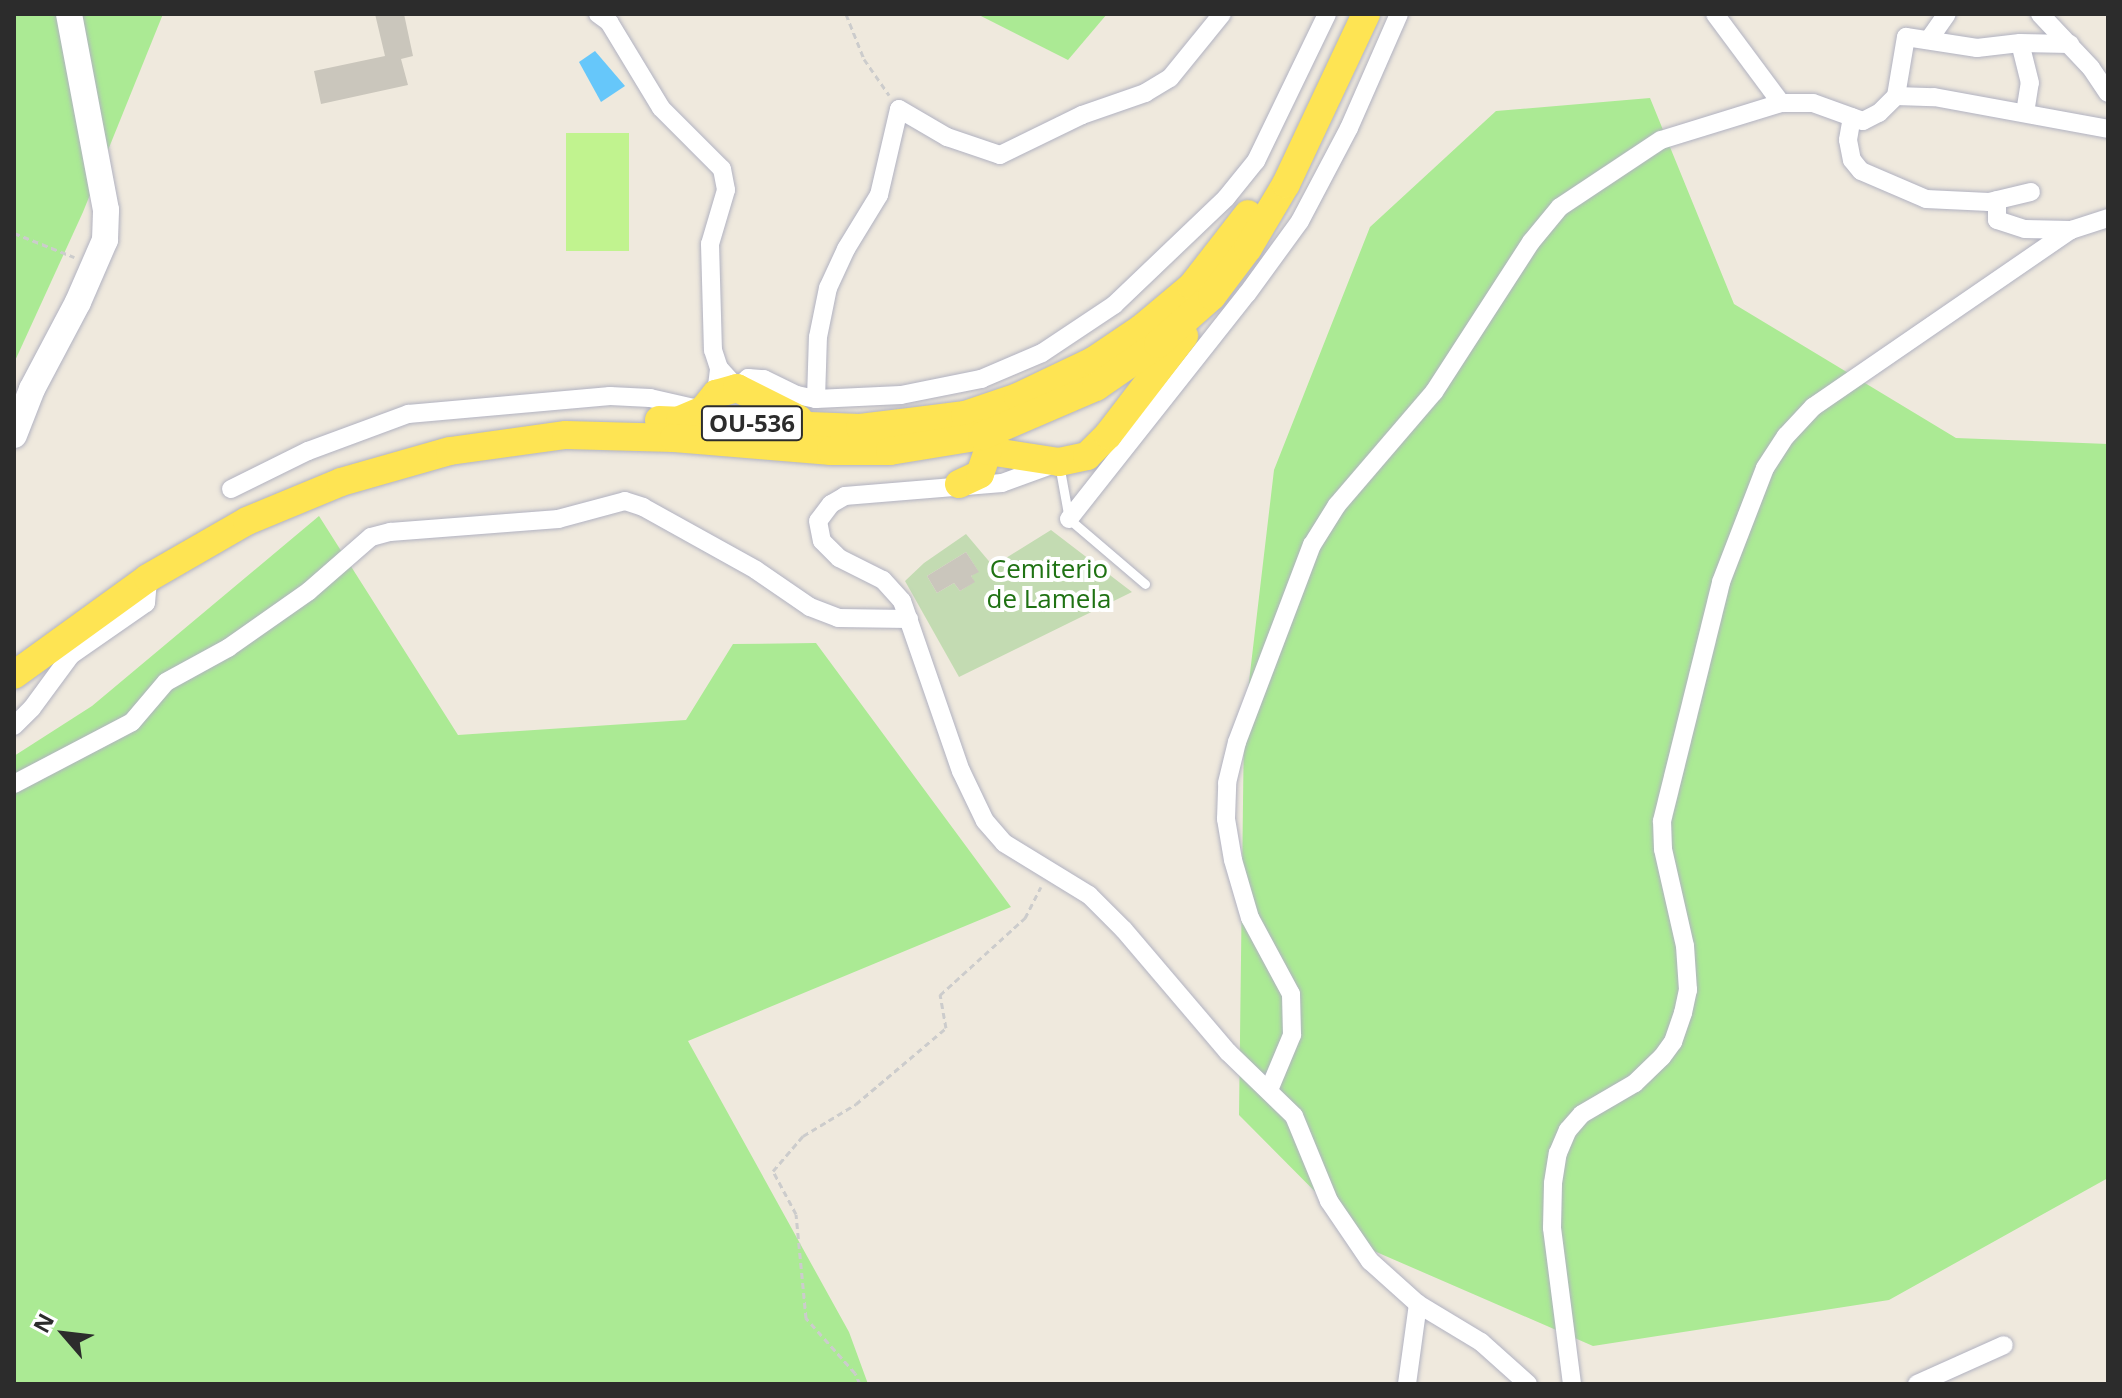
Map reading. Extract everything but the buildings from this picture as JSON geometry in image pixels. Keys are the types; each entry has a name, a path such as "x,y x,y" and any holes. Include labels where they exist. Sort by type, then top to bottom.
{"main road":[{"name":"OU-536","path":"1202,291 1266,185 1304,114 1351,14"},
{"name":"OU-536","path":"20,664 66,648 148,578 247,521 341,482 450,451 566,435 674,438 842,436 965,415 1018,397 1093,361 1202,291 1248,248 1286,184 1366,14"},
{"path":"713,395 791,417 842,436 913,432 982,436 1059,462 1087,456 1118,440 1202,291"},
{"path":"982,436 1085,384 1202,291"},
{"path":"1085,384 1109,411 1118,440"},
{"name":"OU-536","path":"20,664 187,535 296,483 406,446 499,429 561,423 713,395 738,422 842,436"},
{"path":"713,395 738,422"},
{"path":"959,484 980,474 982,436"}],"street":[{"path":"14,435 32,389 105,240 106,210 69,14"},
{"path":"598,14 609,22 661,108 722,169 726,190 710,244 713,395"},
{"path":"816,399 818,337 828,288 846,249 879,195 899,109 947,137 981,152 1000,155 1082,115 1145,93 1170,78 1222,14"},
{"path":"231,489 308,451 408,414 610,396 713,395 748,378 764,379 797,395 816,399 901,395 981,379 1042,353 1114,305 1226,198 1256,161 1327,14"},
{"path":"1069,519 1118,440 1247,294 1300,221 1349,128 1399,14"},
{"path":"1715,14 1781,103"},
{"path":"1930,38 1947,14"},
{"path":"2040,14 2070,44 2108,93"},
{"path":"1269,1090 1292,1035 1291,994 1250,918 1233,860 1226,819 1227,783 1237,742 1312,545 1337,505 1434,392 1531,242 1560,207 1661,140 1781,103 1813,103 1863,121 1879,113 1896,96 1906,37 1930,38 1977,48 2020,43 2070,44"},
{"path":"2020,43 2030,83 2025,113"},
{"path":"1896,96 1934,97 2108,129"},
{"path":"1852,117 1848,140 1852,160 1861,171 1926,199 1997,200 2031,192"},
{"path":"1997,200 1997,220 2025,229 2071,230"},
{"path":"1572,1384 1552,1228 1553,1183 1558,1153 1568,1130 1582,1114 1635,1083 1662,1057 1673,1042 1683,1013 1688,990 1685,946 1663,849 1662,821 1721,582 1765,468 1786,436 1813,407 2071,230 2108,218"},
{"path":"1059,462 1002,483 959,484 845,496 831,504 818,521 822,541 839,558 883,580 902,601 961,771 985,821 1004,843 1089,895 1228,1052 1294,1116 1329,1201 1370,1261 1418,1304 1481,1342 1528,1384"},
{"path":"14,784 132,722 166,682 228,648 309,591 371,537 390,532 558,519 625,501 643,507 756,570 810,607 838,618 909,619"},
{"path":"14,726 32,708 66,648"},
{"path":"1407,1384 1418,1304"},
{"path":"1917,1384 2004,1345"}],"lane":[{"path":"1059,462 1069,519 1145,584"}],"path":[{"path":"846,14 864,59 899,109"},
{"path":"14,233 95,265"},
{"path":"860,1384 855,1373 806,1318 796,1214 773,1171 803,1136 856,1104 946,1028 940,995 1025,918 1049,871"}],"green space":[{"path":"14,14 163,14 83,212 14,363"},
{"path":"977,14 1107,14 1068,60"},
{"path":"1650,98 1734,304 1956,438 2108,444 2108,1178 1889,1300 1593,1346 1374,1251 1239,1115 1244,724 1274,470 1370,227 1496,111"},
{"path":"566,133 629,133 629,251 566,251"},
{"path":"319,516 458,735 686,720 733,644 816,643 1011,907 688,1041 849,1332 868,1384 14,1384 14,756 92,706"},
{"name":"Cemiterio de Lamela","path":"1051,530 1132,592 959,677 905,581 924,563 966,534 993,566","holes":["966,552 978,571 971,576 974,582 960,591 954,583 937,593 927,576"]}],"water":[{"path":"595,51 625,86 601,102 579,62"}]}
